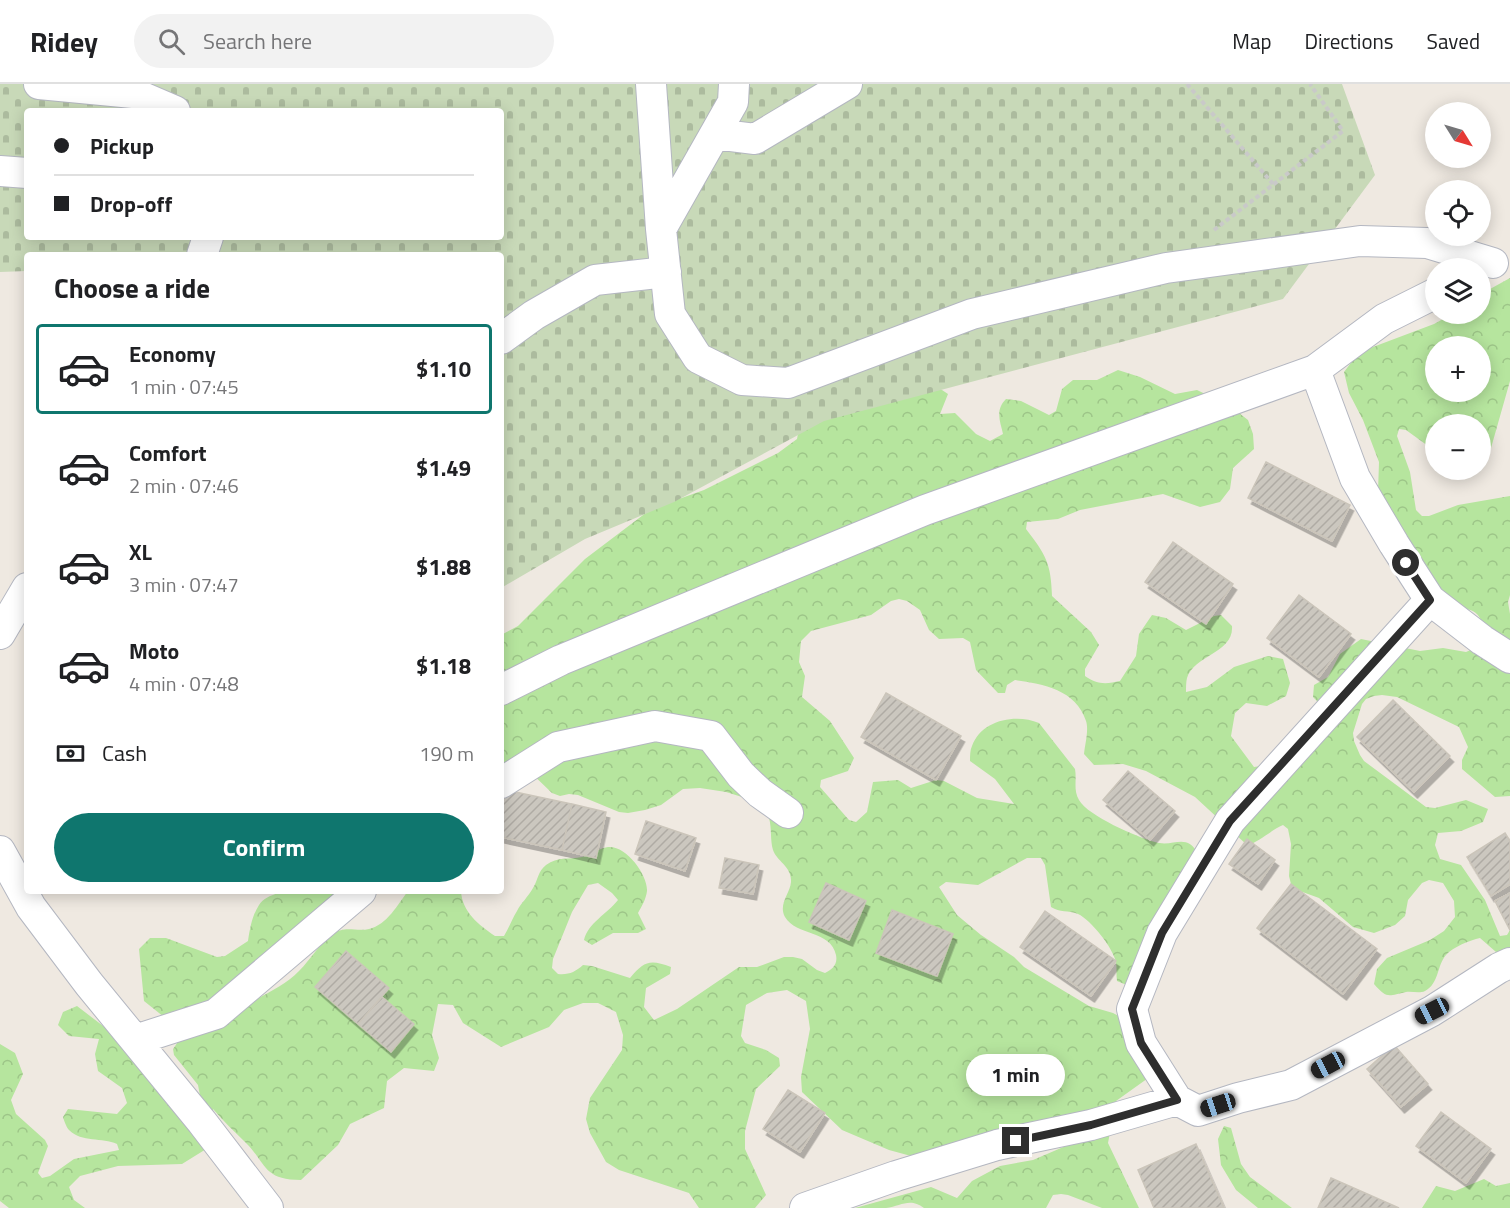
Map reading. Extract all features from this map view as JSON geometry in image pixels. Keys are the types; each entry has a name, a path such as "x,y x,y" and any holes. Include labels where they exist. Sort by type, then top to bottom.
{"street":[{"path":"39,84 133,93 168,108"},
{"path":"651,84 661,229 670,314 698,358 742,380 788,383 972,315 1166,268 1360,241 1427,243 1494,264"},
{"path":"661,229 733,102 734,84"},
{"path":"715,134 754,139 847,84"},
{"path":"0,171 24,173"},
{"path":"504,337 534,315 595,280 666,272"},
{"path":"504,688 561,660 925,510 1315,370 1384,319 1425,298"},
{"path":"1315,370 1355,478 1430,600 1482,640 1510,658"},
{"path":"0,634 24,593"},
{"path":"1430,600 1230,821 1162,933 1132,1009 1141,1043 1177,1100 1198,1111 1291,1085 1432,1011 1510,963"},
{"path":"504,781 558,747 655,726 711,736 741,775 760,793 788,813"},
{"path":"0,851 31,908 268,1208"},
{"path":"135,1040 216,1014 357,894"},
{"path":"805,1208 896,1176 997,1145 1091,1125 1177,1100"}],"path":[{"path":"1187,84 1273,184"},
{"path":"1211,233 1343,131 1310,84"}],"green space":[{"path":"0,84 1342,84 1375,175 1283,299 824,421 674,502 585,539 504,586 504,252 24,252 24,271 0,272"},
{"path":"1510,278 1510,381 1491,448 1491,414 1425,414 1425,444 1406,430 1399,429 1397,436 1410,472 1416,510 1422,516 1429,516 1458,505 1510,496 1510,595 1508,602 1510,614 1510,796 1495,797 1462,769 1462,760 1468,747 1459,727 1397,697 1382,695 1366,699 1362,704 1353,733 1354,741 1364,761 1426,807 1435,808 1466,800 1488,809 1483,822 1461,831 1438,833 1435,845 1440,859 1461,865 1485,900 1500,936 1507,935 1510,930 1510,951 1496,952 1480,938 1471,940 1446,955 1430,988 1420,992 1385,994 1374,984 1377,969 1387,958 1430,940 1444,931 1455,917 1454,901 1443,883 1429,880 1422,883 1408,900 1405,916 1395,925 1374,933 1353,927 1319,898 1297,890 1291,884 1289,876 1291,844 1288,829 1283,825 1247,845 1195,797 1146,771 1123,764 1094,765 1084,754 1087,725 1081,710 1074,702 1066,695 1047,686 1015,680 1007,685 1005,693 998,693 976,670 970,642 963,638 939,639 929,630 920,610 907,601 899,599 891,601 871,615 811,631 801,641 799,662 805,676 802,697 830,721 854,758 848,771 821,780 820,787 849,820 856,822 867,812 873,782 898,780 911,788 936,780 944,781 977,798 1014,804 995,779 970,761 971,748 983,730 991,725 1010,719 1030,720 1039,723 1075,769 1077,796 1092,813 1125,831 1155,842 1184,842 1194,848 1199,855 1129,986 1117,981 1114,956 1095,928 1078,914 1051,907 1045,865 1041,858 1027,858 978,885 946,882 939,887 957,915 1024,967 1089,1006 1113,1013 1147,1031 1158,1071 1116,1101 1108,1143 1139,1208 1102,1208 1061,1194 1053,1195 1046,1208 924,1208 914,1203 905,1203 886,1208 855,1208 931,1187 957,1198 972,1181 1000,1166 1033,1160 1068,1145 916,1161 911,1156 889,1150 842,1130 802,1092 801,1077 810,1029 806,1001 787,990 767,993 746,1005 741,1036 745,1043 766,1050 779,1058 780,1066 756,1089 745,1131 745,1149 766,1195 755,1208 699,1208 689,1193 619,1170 606,1162 590,1133 586,1119 590,1098 622,1050 623,1035 616,1012 598,1003 583,1003 564,1010 549,1027 501,1047 463,1023 453,1005 438,1004 432,1035 439,1058 434,1071 404,1068 387,1081 384,1108 350,1124 338,1145 301,1180 272,1174 213,1109 211,1146 182,1164 118,1166 80,1176 69,1187 74,1200 85,1208 9,1208 0,1201 0,1044 15,1053 23,1074 11,1100 16,1114 45,1140 48,1146 38,1173 42,1178 50,1176 74,1159 119,1150 117,1144 111,1142 80,1137 69,1130 65,1124 63,1117 68,1109 117,1114 127,1103 122,1088 98,1071 95,1054 99,1039 69,1036 58,1025 63,1012 77,1006 201,1101 198,1085 174,1055 173,1049 182,1036 179,1029 144,1001 139,949 150,938 166,938 217,957 225,956 248,941 259,905 274,894 339,894 257,999 295,975 323,942 337,931 364,930 375,927 392,913 406,894 461,894 464,905 472,917 495,936 504,936 535,885 543,867 559,859 577,858 608,847 622,851 629,856 644,877 647,891 638,913 646,929 638,933 613,933 592,945 584,940 589,929 618,900 598,883 588,885 572,912 553,959 552,968 558,974 572,972 583,965 630,978 639,968 648,963 671,967 670,974 646,988 644,1007 654,1020 677,1009 739,967 757,967 784,957 793,957 802,959 825,973 832,968 836,958 833,947 821,937 790,923 785,917 783,908 791,877 773,850 769,818 742,797 700,788 683,789 661,805 628,813 619,812 578,795 560,796 552,793 527,769 504,768 504,633 518,626 585,559 651,509 704,490 778,453 797,439 800,423 920,384 948,394 940,414 955,413 976,434 990,441 1003,434 999,411 1006,399 1021,401 1049,415 1056,411 1062,389 1073,380 1097,380 1118,370 1140,377 1175,394 1197,390 1230,406 1248,420 1253,434 1254,449 1233,468 1230,489 1220,502 1200,507 1163,494 1080,510 1058,519 1027,522 1026,529 1049,567 1052,596 1091,632 1099,645 1085,669 1085,676 1089,679 1102,683 1120,681 1136,656 1139,634 1152,615 1166,618 1186,630 1214,616 1221,615 1232,626 1227,642 1191,670 1187,678 1186,692 1207,687 1234,667 1268,656 1283,659 1290,683 1286,696 1267,706 1246,703 1235,713 1231,736 1254,767 1261,766 1328,712 1313,697 1314,685 1328,677 1340,654 1361,639 1420,651 1443,648 1466,652 1480,646 1487,633 1477,614 1469,610 1449,608 1378,492 1379,462 1363,420 1349,393 1344,372 1365,350 1434,324 1491,324 1491,288"},
{"path":"1224,1126 1231,1128 1241,1164 1250,1177 1292,1208 1258,1208 1236,1190 1221,1165 1218,1139"},
{"path":"1484,1179 1496,1186 1510,1183 1510,1208 1422,1208 1436,1186 1455,1191"}],"building":[{"path":"1266,462 1350,505 1332,541 1248,498"},
{"path":"1173,542 1233,584 1206,624 1145,582"},
{"path":"1299,595 1351,634 1319,677 1267,638"},
{"path":"886,693 961,736 936,780 861,737"},
{"path":"1393,700 1450,756 1414,792 1357,737"},
{"path":"1128,771 1175,811 1150,840 1103,800"},
{"path":"506,790 572,804 562,850 504,838"},
{"path":"572,804 606,812 596,858 562,850"},
{"path":"646,821 696,838 685,871 635,854"},
{"path":"1505,833 1510,841 1510,884 1491,896 1467,857"},
{"path":"1247,839 1275,860 1258,884 1229,864"},
{"path":"725,858 759,865 753,894 719,888"},
{"path":"826,883 866,901 849,940 809,922"},
{"path":"1291,884 1377,949 1343,994 1257,928"},
{"path":"1510,893 1510,930 1495,901"},
{"path":"892,910 953,934 937,976 876,953"},
{"path":"1045,911 1116,961 1091,996 1020,947"},
{"path":"346,951 389,988 358,1024 315,987"},
{"path":"382,997 414,1024 391,1052 358,1024"},
{"path":"1394,1045 1428,1084 1401,1107 1367,1069"},
{"path":"788,1090 825,1113 800,1152 763,1129"},
{"path":"1441,1112 1491,1149 1466,1183 1416,1146"},
{"path":"1196,1144 1224,1208 1154,1208 1138,1170"},
{"path":"1331,1178 1399,1208 1318,1208"}],"route":[{"path":"1016,1141 1091,1125 1177,1100 1141,1043 1132,1009 1162,933 1230,821 1430,600 1406,563"}]}
